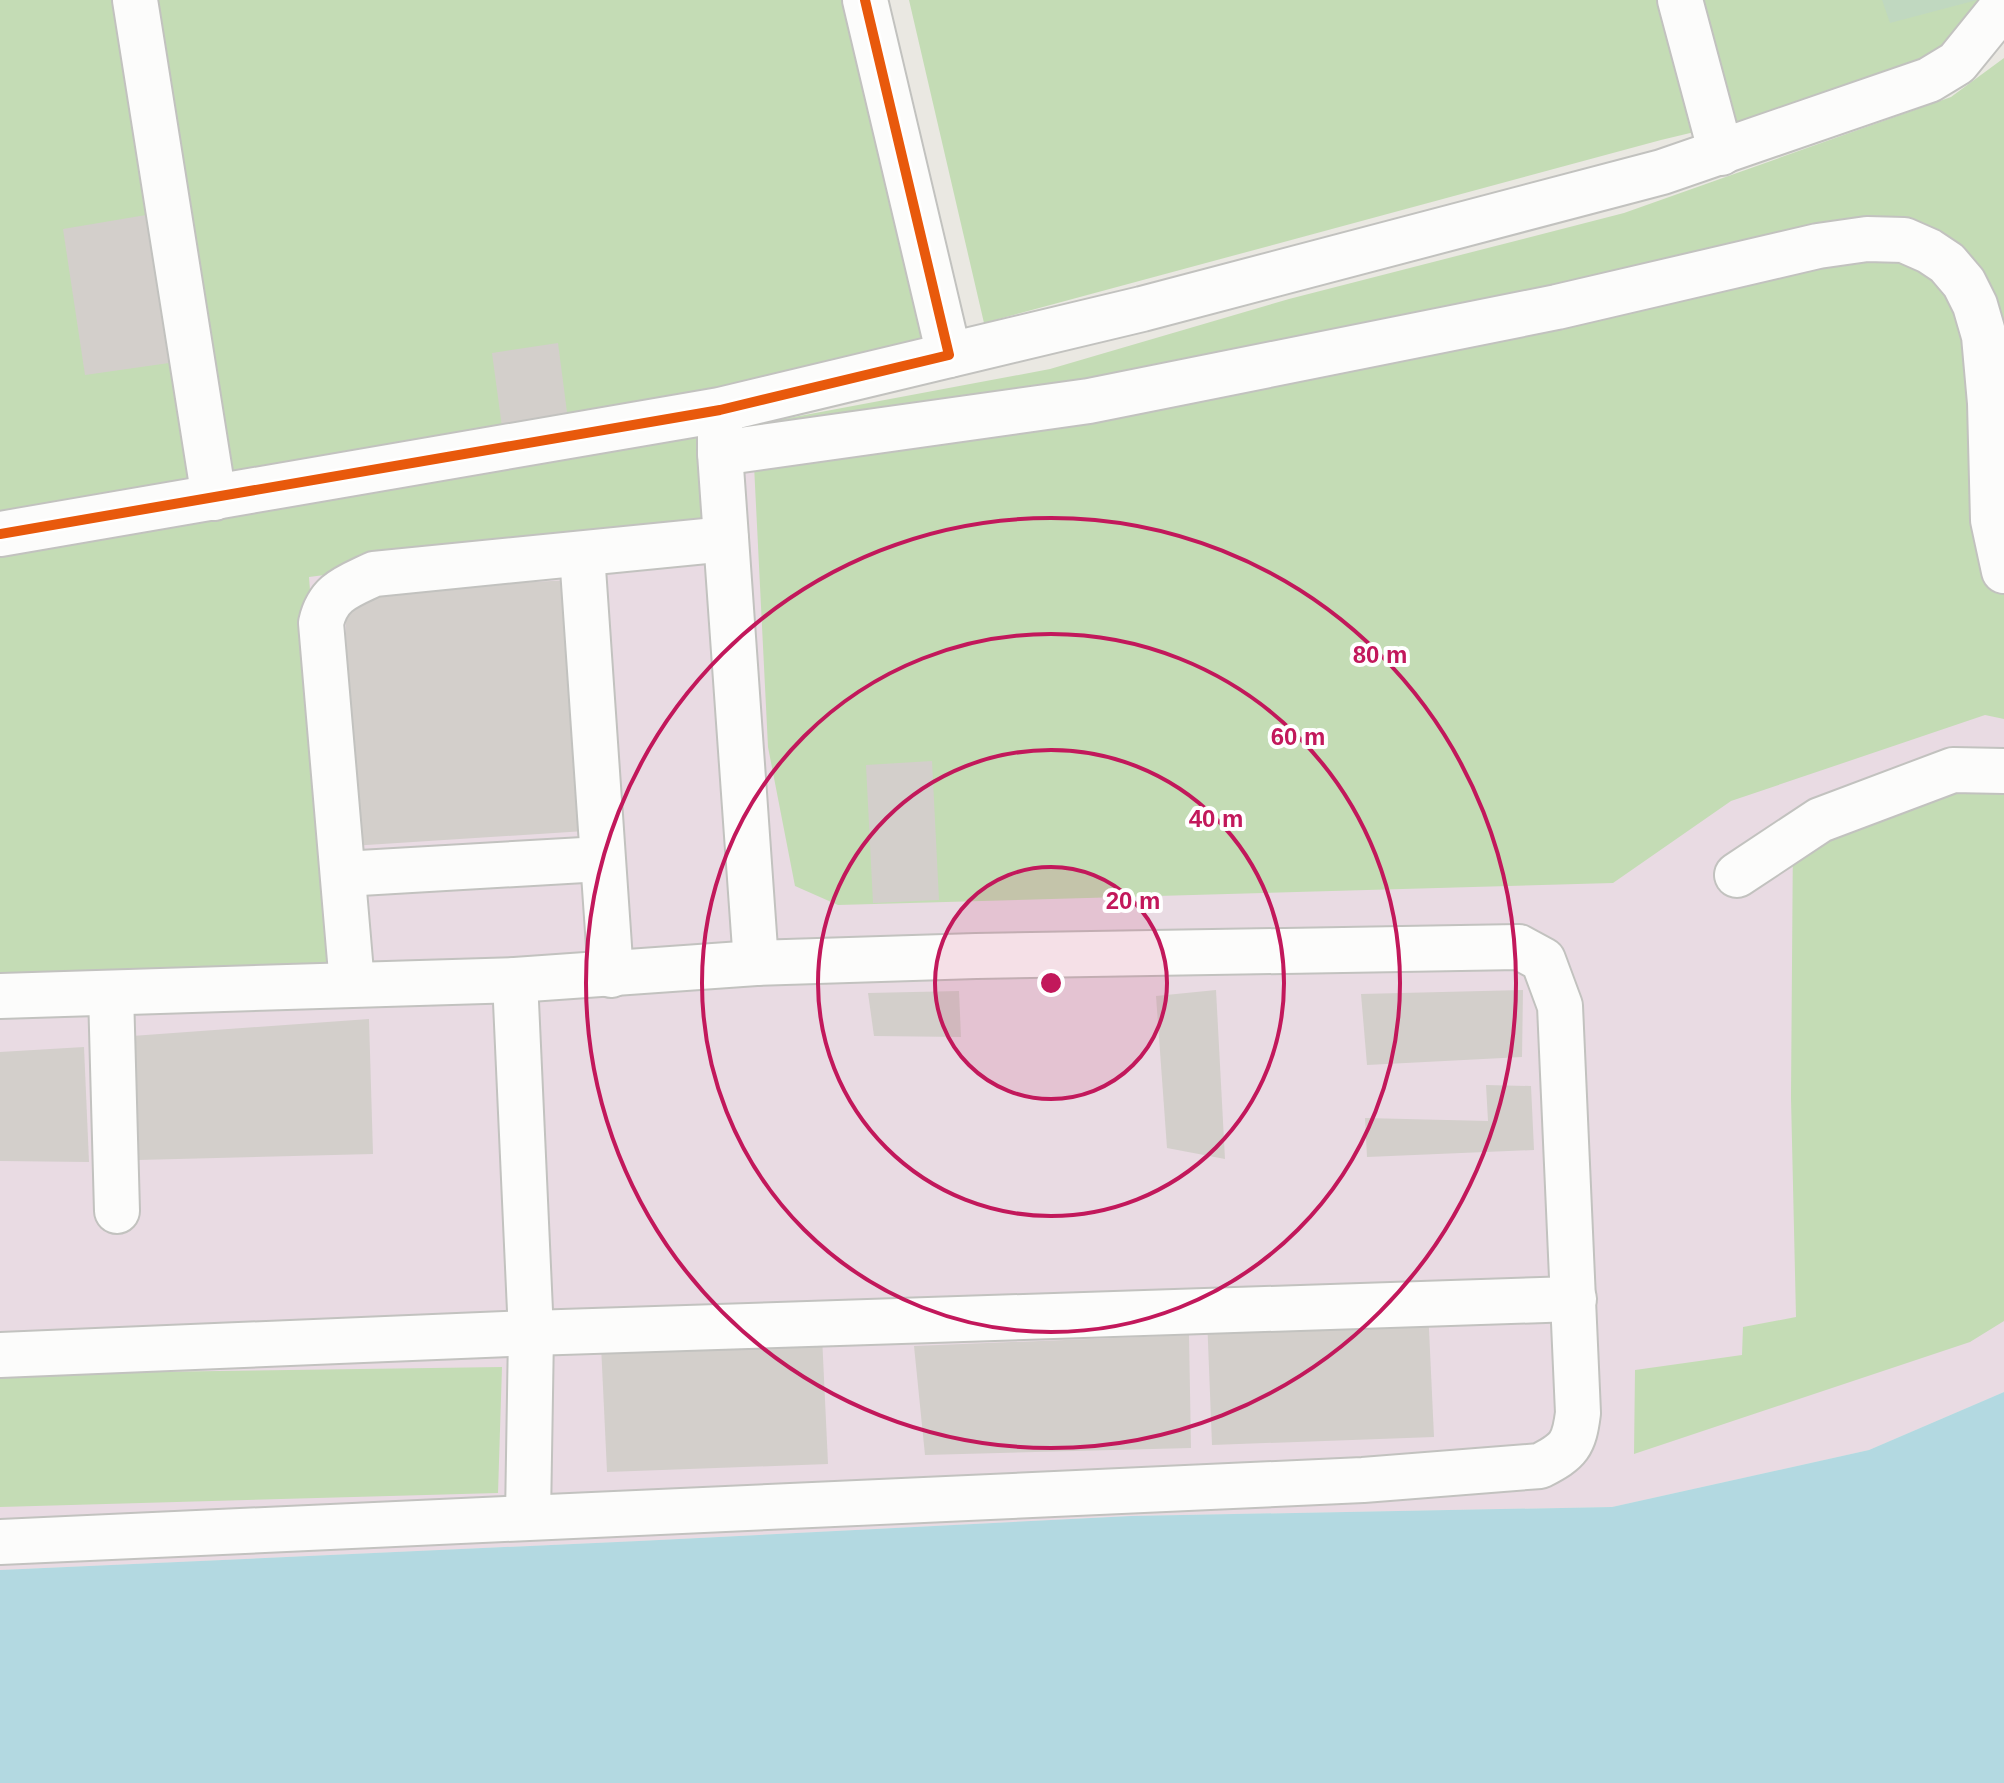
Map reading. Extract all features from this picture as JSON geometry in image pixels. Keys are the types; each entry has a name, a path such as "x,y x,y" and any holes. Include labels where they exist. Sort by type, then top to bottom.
{"street":[{"path":"135,0 214,498"},
{"path":"865,0 949,355"},
{"path":"1680,0 1721,153"},
{"path":"0,534 720,410 1172,301 1662,172 1929,80 1957,63 2004,5"},
{"path":"720,453 1089,401 1557,307 1818,246 1867,239 1904,240 1947,263 1964,283 1975,305 1984,336 1990,403 1993,520 2004,571"},
{"path":"720,410 720,453 756,963"},
{"path":"352,984 321,623 325,606 336,593 374,574 726,539"},
{"path":"582,554 611,975"},
{"path":"1737,875 1820,820 1953,770 2004,771"},
{"path":"343,874 601,859"},
{"path":"0,996 515,980 756,963 1175,951 1519,947 1543,960 1560,1006 1578,1413 1575,1439 1562,1455 1540,1466 1363,1480 0,1542"},
{"path":"515,980 531,1333 528,1517"},
{"path":"111,993 117,1211"},
{"path":"0,1355 531,1333 1574,1299"}],"shaded area":[{"path":"2004,142 2004,1392 1869,1450 1612,1507 1131,1516 0,1570 0,601 721,467"}],"green space":[{"path":"0,0 865,0 949,355 0,537"},
{"path":"909,0 2004,0 1982,34 1828,100 1661,140 984,323"},
{"path":"1882,0 1977,0 1890,23"},
{"path":"2004,58 2004,719 1985,715 1731,801 1613,883 838,905 795,886 768,747 752,425 1050,369 1289,299 1624,213 1951,97"},
{"path":"697,429 710,525 309,577 339,973 0,982 0,550"},
{"path":"2004,759 2004,1321 1970,1342 1634,1454 1635,1370 1742,1355 1743,1327 1796,1317 1791,1098 1793,832"},
{"path":"502,1367 498,1493 0,1507 0,1374"}],"water":[{"path":"2004,1392 2004,1783 0,1783 0,1570 1131,1516 1612,1507 1869,1450"}],"building":[{"path":"152,214 169,363 85,375 63,229"},
{"path":"558,343 568,420 502,427 492,353"},
{"path":"571,580 585,831 351,846 345,592"},
{"path":"932,761 939,900 873,903 866,765"},
{"path":"1216,990 1225,1159 1167,1148 1156,996"},
{"path":"1523,990 1522,1057 1367,1065 1361,994"},
{"path":"959,991 961,1037 874,1036 868,993"},
{"path":"369,1019 373,1154 138,1160 132,1036"},
{"path":"84,1047 89,1162 0,1161 0,1052"},
{"path":"1486,1085 1531,1086 1534,1150 1367,1157 1365,1118 1488,1121"},
{"path":"1428,1308 1434,1437 1212,1445 1207,1317"},
{"path":"1189,1335 1191,1448 925,1455 914,1346"},
{"path":"822,1336 828,1464 607,1472 601,1345"}],"cycle path":[{"path":"0,534 720,410 949,355 865,0"}]}
